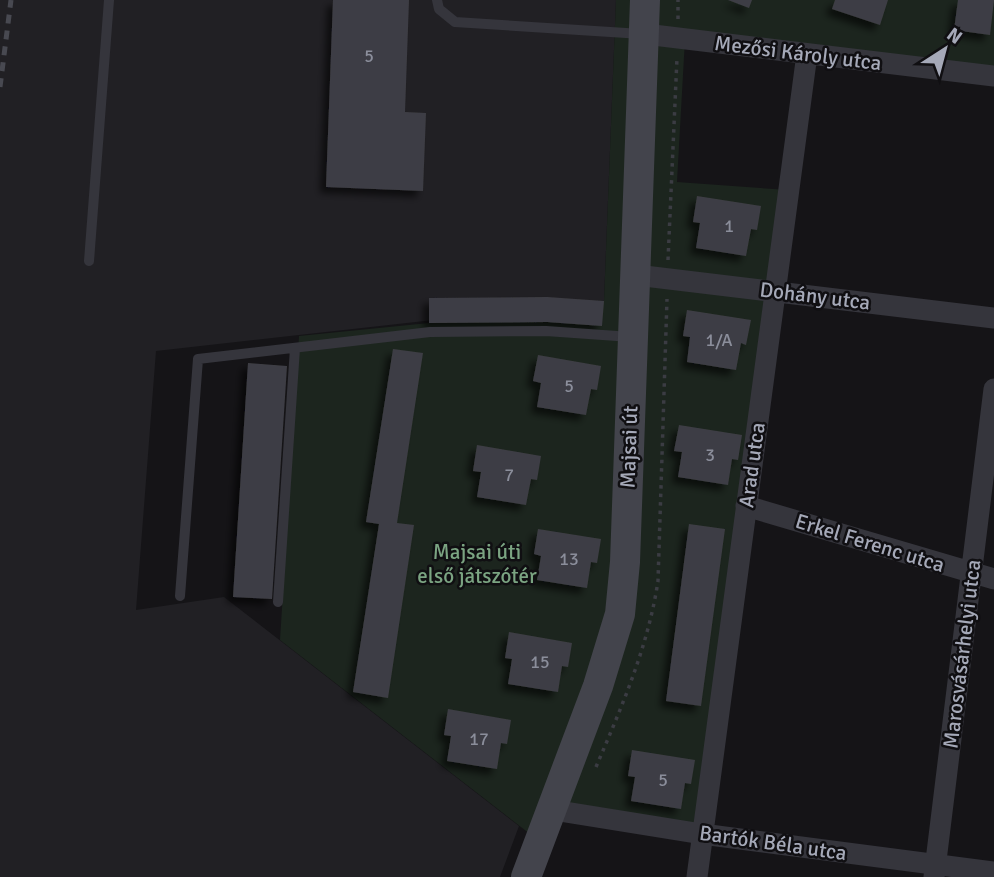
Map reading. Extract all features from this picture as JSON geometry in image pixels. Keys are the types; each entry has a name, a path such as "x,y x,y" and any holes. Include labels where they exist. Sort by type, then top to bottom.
{"main road":[{"name":"Majsai út","path":"526,877 598,686 620,614 634,337 645,0"}],"street":[{"name":"Mezősi Károly utca","path":"645,34 994,76"},
{"name":"Arad utca","path":"697,877 807,54"},
{"name":"Dohány utca","path":"636,275 994,318"},
{"name":"Marosvásárhelyi utca","path":"934,871 994,388"},
{"name":"Erkel Ferenc utca","path":"746,506 994,579"},
{"name":"Bartók Béla utca","path":"552,810 934,871 994,872"}],"lane":[{"path":"89,261 109,0"},
{"path":"437,0 439,9 455,22 645,34"},
{"path":"180,596 198,359 430,332 546,331 634,337"},
{"path":"278,602 295,348"}],"path":[{"path":"667,279 678,0"}],"shaded area":[{"path":"0,0 616,0 604,301 156,351 136,610 224,597 519,826 500,877 0,877"}],"green space":[{"name":"Majsai úti első játszótér","path":"616,0 994,0 994,76 685,39 677,182 788,190 701,834 554,809 624,562 539,841 280,640 299,336 429,323 429,298 604,301"}],"building":[{"path":"333,0 409,0 405,112 426,113 423,191 326,187"},
{"path":"728,0 752,0 749,8"},
{"path":"835,0 888,0 880,25 832,9"},
{"path":"958,0 994,0 990,35 954,30"},
{"path":"697,196 761,206 757,230 751,229 746,256 696,248 700,223 693,222"},
{"path":"547,297 604,301 602,326 547,322 429,323 429,298"},
{"path":"687,310 751,320 746,345 741,343 736,370 687,362 690,337 683,336"},
{"path":"393,349 423,353 397,523 414,525 388,698 353,692 379,524 366,522"},
{"path":"538,355 601,366 597,390 591,389 586,415 537,407 541,383 533,381"},
{"path":"248,363 287,366 272,599 233,597"},
{"path":"679,425 742,435 738,460 732,459 728,485 678,477 682,452 674,451"},
{"path":"477,445 541,456 537,480 531,479 526,505 477,497 481,472 473,471"},
{"path":"689,524 725,529 701,706 666,701"},
{"path":"538,529 601,539 597,563 591,562 587,588 537,580 541,556 534,554"},
{"path":"509,632 572,643 568,667 562,666 558,692 508,684 512,659 505,658"},
{"path":"448,709 511,720 507,744 501,743 497,769 447,761 451,736 444,735"},
{"path":"632,750 695,760 691,784 685,783 681,809 631,801 635,777 628,776"}],"railway":[{"path":"0,87 11,0"}]}
